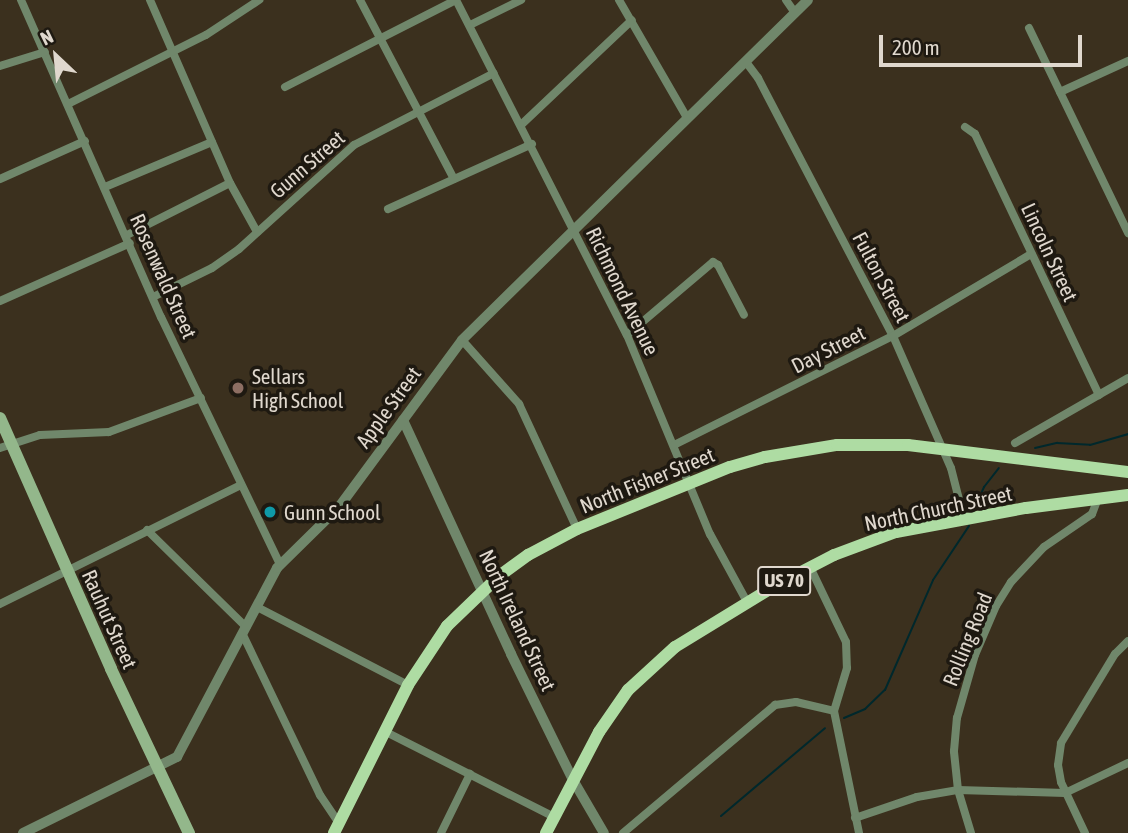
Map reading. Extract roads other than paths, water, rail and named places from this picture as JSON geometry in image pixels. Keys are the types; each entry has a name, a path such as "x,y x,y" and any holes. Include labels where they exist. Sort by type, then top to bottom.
{"main road":[{"name":"Rauhut Street","path":"0,418 6,446 67,569 189,833"},
{"name":"North Fisher Street","path":"337,828 408,684 443,632 481,591 528,555 576,529 751,460 811,448 880,444 1128,472"},
{"name":"North Church Street","path":"546,833 599,732 640,678 675,648 747,602 810,567 874,539 964,519 1128,495"}],"street":[{"name":"Rosenwald Street","path":"20,0 153,297 280,564"},
{"path":"150,0 230,183 257,232"},
{"path":"68,104 221,26 259,0"},
{"path":"360,0 454,179"},
{"path":"285,87 456,0"},
{"name":"Richmond Avenue","path":"456,0 523,124 627,335 710,534 747,602"},
{"path":"470,25 522,0"},
{"path":"619,0 687,118"},
{"path":"786,0 795,13"},
{"name":"Apple Street","path":"23,833 158,768 182,751 280,564 339,507 462,340 808,0"},
{"path":"523,124 619,29 632,20"},
{"path":"1029,29 1128,233"},
{"path":"0,66 44,52"},
{"name":"Fulton Street","path":"746,61 758,78 893,336 956,480 964,519"},
{"path":"1060,92 1128,61"},
{"name":"Gunn Street","path":"153,297 212,268 257,232 354,145 417,110 494,73"},
{"name":"Lincoln Street","path":"965,127 975,134 1099,395"},
{"path":"0,179 85,141"},
{"path":"106,187 212,142"},
{"path":"388,209 532,144"},
{"path":"0,301 128,239 230,183"},
{"name":"Day Street","path":"674,445 893,336 1031,254"},
{"path":"627,335 710,263 718,265 744,315"},
{"path":"462,340 520,404 576,529"},
{"path":"1015,443 1128,378"},
{"path":"6,446 47,434 109,432 201,398"},
{"name":"North Ireland Street","path":"403,420 481,591 573,780 604,833"},
{"path":"0,604 241,485"},
{"name":"Rolling Road","path":"971,833 958,790 954,751 957,718 975,655 996,606 1025,565 1044,547 1092,514 1098,498"},
{"path":"147,530 244,631 337,828"},
{"path":"810,567 846,642 847,668 834,711 859,833"},
{"path":"257,607 408,684"},
{"path":"1085,833 1065,793 1058,765 1062,738 1115,653 1128,641"},
{"path":"623,833 775,705 796,702 834,711"},
{"path":"384,731 554,817"},
{"path":"855,818 905,800 958,790 1065,793 1128,763"},
{"path":"441,833 470,774"}],"waterway":[{"path":"1035,448 1057,443 1090,445 1128,434"},
{"path":"976,505 984,487 999,468"},
{"path":"844,718 865,709 885,690 933,580 969,526"},
{"path":"721,816 825,728"}],"place":[{"name":"Sellars High School","path":"238,388"},
{"name":"Gunn School","path":"270,512"}]}
